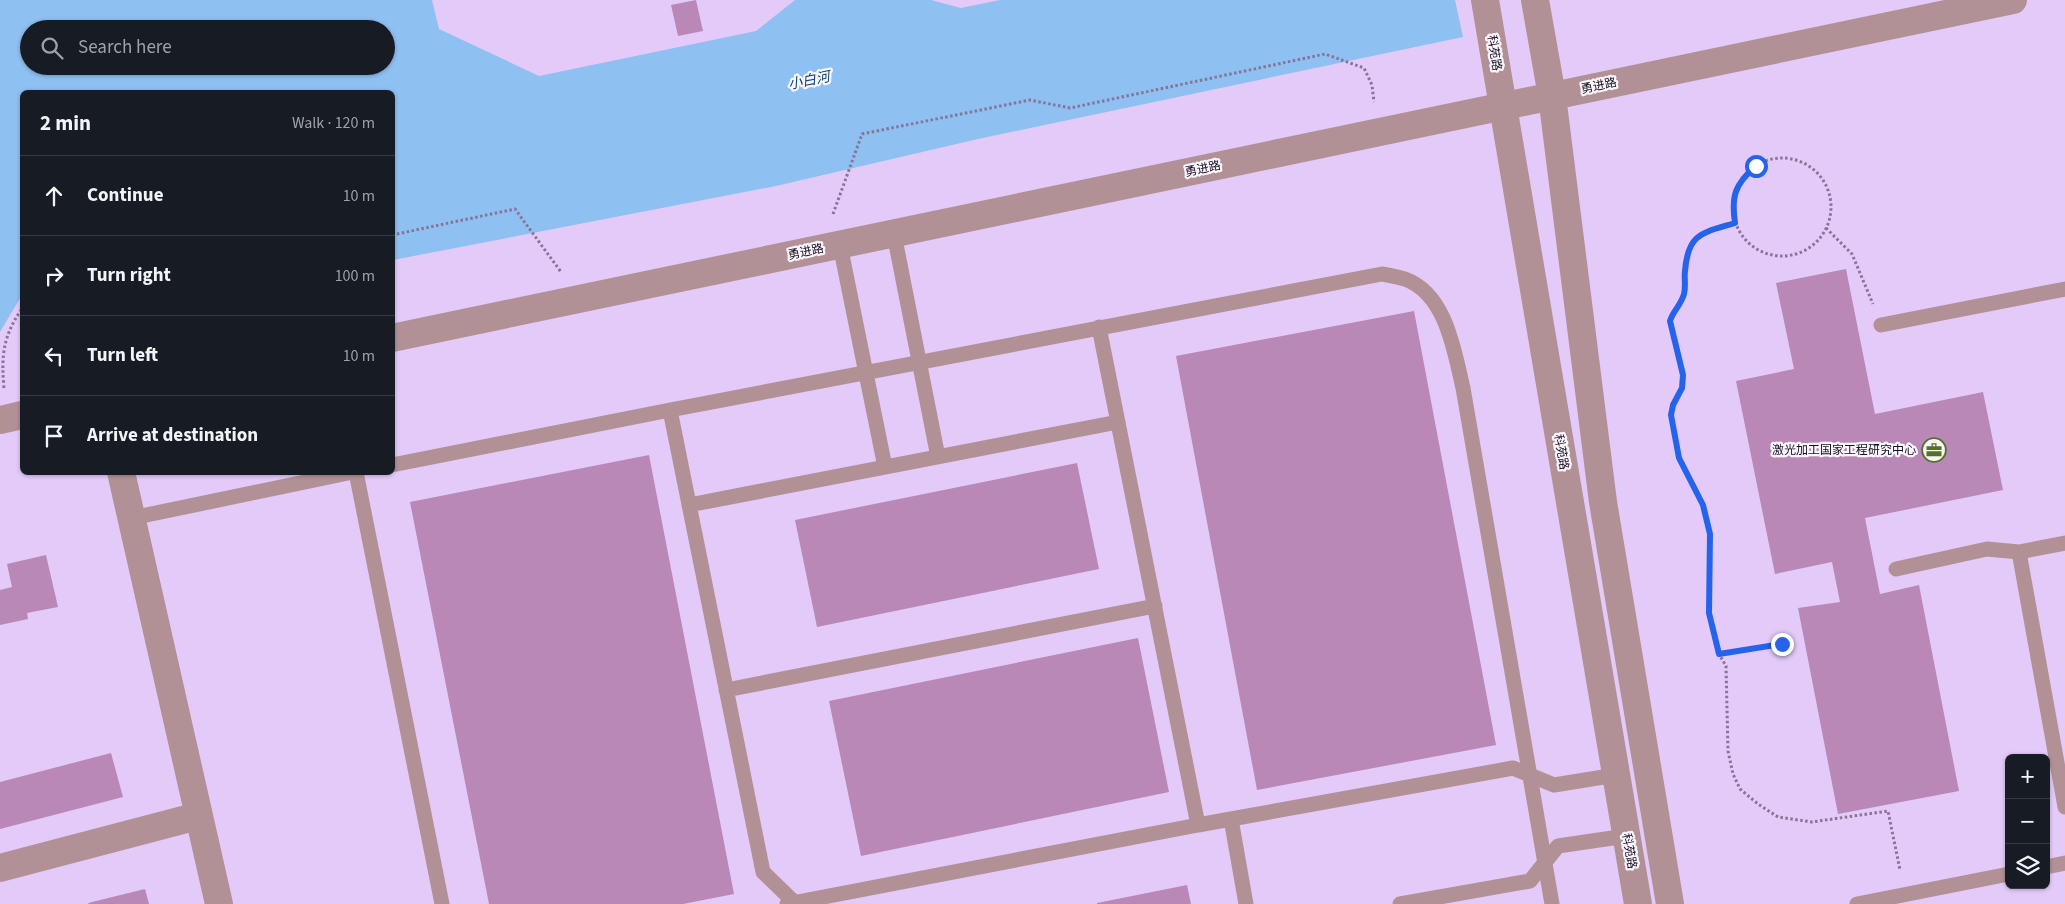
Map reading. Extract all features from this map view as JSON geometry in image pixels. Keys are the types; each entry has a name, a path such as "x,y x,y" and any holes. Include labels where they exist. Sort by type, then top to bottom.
{"street":[{"name":"科苑路","path":"1485,0 1638,904"},
{"path":"1535,0 1552,96 1603,502 1670,904"},
{"name":"勇进路","path":"395,337 2013,0"},
{"path":"122,475 219,904"},
{"path":"0,868 198,816"}],"lane":[{"path":"894,234 938,457"},
{"path":"840,245 885,467"},
{"path":"395,464 1099,327 1382,274 1406,279 1424,291 1441,312 1453,346 1463,388 1552,904"},
{"path":"1881,325 2065,290"},
{"path":"1099,327 1198,825"},
{"path":"670,410 763,872 791,904 1231,818 1513,768 1554,785 1616,775"},
{"path":"689,505 1118,422"},
{"path":"132,518 340,475"},
{"path":"356,475 442,904"},
{"path":"1896,569 1987,549 2019,552 2065,543"},
{"path":"2019,552 2065,807"},
{"path":"726,690 1155,606"},
{"path":"1231,818 1246,904"},
{"path":"1400,904 1530,881 1558,846 1626,836"},
{"path":"2050,866 2065,863"},
{"path":"1857,904 2005,875"}],"path":[{"path":"825,216 834,214 862,134 1030,100 1070,108 1325,54 1364,68"},
{"path":"1786,159 1801,162 1814,171 1824,183 1830,198 1831,214 1826,228 1816,242 1803,251 1787,256 1770,255 1755,249 1743,237 1735,223 1733,206 1736,190 1743,177 1756,166 1770,160 1786,159"},
{"path":"395,234 515,209 561,272 571,270"},
{"path":"1735,223 1710,231 1694,240 1686,253 1685,293 1680,306 1672,312 1670,321 1683,375 1682,388 1673,405 1671,415 1679,458 1703,505 1710,534 1709,613 1719,654 1726,666 1728,751 1733,774 1740,788 1758,804 1778,817 1821,821 1888,811 1904,895"},
{"path":"1826,228 1852,254 1881,325"},
{"path":"10,418 4,385 4,345 9,330 20,312"},
{"path":"1719,654 1782,644"}],"water":[{"name":"小白河","path":"0,0 432,0 439,29 539,76 756,31 795,0 931,0 961,8 1000,0 1455,0 1463,37 978,139 776,186 395,260 395,90 20,90 20,298 0,332"}],"building":[{"path":"696,0 703,31 678,36 671,5"},
{"path":"1846,269 1875,414 1983,392 2003,490 1865,518 1880,594 1919,585 1959,791 1838,814 1798,608 1840,602 1832,562 1775,574 1736,381 1794,369 1776,283"},
{"path":"1414,311 1496,745 1257,790 1176,356"},
{"path":"649,455 734,894 683,904 489,904 410,502"},
{"path":"1077,463 1099,569 817,627 795,520"},
{"path":"46,555 58,607 27,613 28,619 0,625 0,590 12,587 7,564"},
{"path":"1138,638 1169,792 861,856 829,701"},
{"path":"111,753 123,797 0,829 0,782"},
{"path":"1187,885 1191,904 1097,904 1097,903"},
{"path":"145,889 149,904 88,903"}],"place":[{"name":"激光加工国家工程研究中心","path":"1934,450"}],"route":[{"path":"1756,166 1743,177 1736,190 1733,206 1735,223 1710,231 1694,240 1686,253 1685,293 1680,306 1672,312 1670,321 1683,375 1682,388 1673,405 1671,415 1679,458 1703,505 1707,519 1711,558 1708,588 1709,613 1719,654 1782,644"}]}
